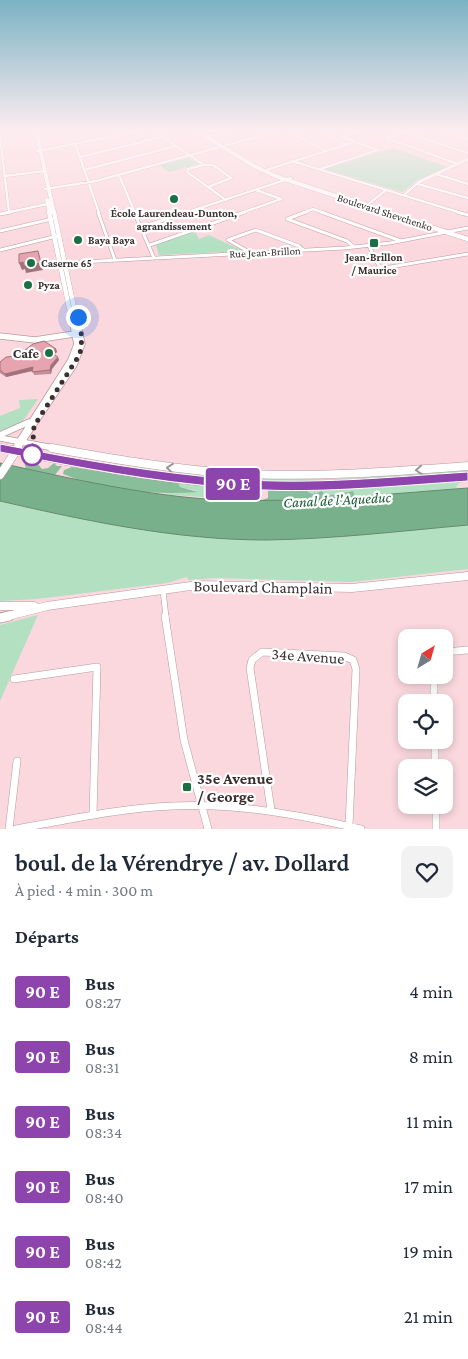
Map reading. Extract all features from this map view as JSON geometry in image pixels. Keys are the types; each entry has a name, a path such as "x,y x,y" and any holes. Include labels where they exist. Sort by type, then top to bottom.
{"main road":[{"name":"Boulevard Shevchenko","path":"265,170 448,232 468,237"},
{"path":"21,442 78,359 82,344 43,171"},
{"name":"Boulevard Shevchenko","path":"367,205 468,237"},
{"path":"436,228 436,235"},
{"path":"0,336 35,340 79,334"},
{"path":"0,475 16,451 32,420 74,355 79,334"},
{"path":"0,436 32,420"},
{"path":"0,436 21,442 130,463 230,473 337,475 468,466"},
{"path":"0,448 125,472 229,484 335,485 468,476"},
{"name":"Boulevard Champlain","path":"0,618 45,606 209,584 364,588 468,576"},
{"path":"0,606 45,606"}],"street":[{"path":"89,169 84,170 115,260"},
{"path":"47,188 89,182 139,169"},
{"path":"194,169 187,171 226,200"},
{"path":"208,187 231,179 218,169"},
{"path":"265,170 269,169"},
{"path":"319,169 468,215"},
{"path":"404,195 418,184 448,169"},
{"path":"2,171 5,176 9,212"},
{"path":"5,176 43,171"},
{"path":"119,174 154,258"},
{"path":"436,174 467,183"},
{"path":"142,227 289,179"},
{"path":"0,184 6,183"},
{"path":"418,184 468,198"},
{"path":"150,245 281,200 256,190"},
{"path":"367,205 386,190"},
{"path":"0,199 7,198"},
{"path":"0,214 50,203"},
{"path":"354,247 347,241 287,219 313,210 401,241"},
{"path":"0,231 54,219"},
{"name":"Rue Jean-Brillon","path":"63,262 304,251 369,246 468,228"},
{"path":"251,253 228,240 256,230 299,246 304,251"},
{"path":"0,250 57,236"},
{"path":"369,246 379,266 384,268 468,254"},
{"path":"163,590 168,650 178,715 208,829"},
{"path":"453,651 468,650"},
{"name":"34e Avenue","path":"271,810 250,668 251,660 255,655 262,652 344,656 353,660 356,669 349,826"},
{"path":"14,679 97,667 93,815"},
{"path":"9,829 17,761"},
{"path":"16,829 93,815 162,807 201,806 271,810 361,829"},
{"path":"436,814 436,829"}],"shaded area":[{"path":"164,169 181,169 169,172"},
{"path":"325,169 443,169 416,181 402,192"},
{"path":"195,231 199,239 209,235 243,251 159,255 156,245"},
{"path":"38,399 21,424 0,431 0,416 20,408 19,400"},
{"path":"56,456 169,472 244,478 333,479 468,470 468,472 338,481 234,480 132,469"},
{"path":"23,458 38,460 37,463 42,469 48,468 54,463 57,466 62,466 55,475 26,469"},
{"path":"72,467 178,483 180,487 198,492 165,493 112,488 63,474 64,470"},
{"path":"468,480 459,483 456,487 458,489 355,497 351,491 325,496 319,491 312,494 305,490"},
{"path":"178,483 226,487 225,492 230,499 159,494 198,491 180,487"},
{"path":"226,487 262,489 262,492 242,496 241,500 230,499 225,492"},
{"path":"305,490 312,494 322,491 325,496 353,491 355,497 259,501 268,498 268,491"},
{"path":"0,501 132,528 232,539 292,540 468,525 468,569 351,582 215,578 188,580 187,577 167,583 37,599 0,601"},
{"path":"38,615 0,701 0,625"}],"water":[{"name":"Canal de l'Aqueduc","path":"0,463 137,491 221,500 314,499 468,488 468,525 343,536 266,540 199,537 165,533 66,516 0,501"}],"building":[{"path":"38,251 41,263 24,266 23,262 19,263 19,254"},
{"path":"44,341 56,349 50,352 58,357 51,365 50,370 32,372 33,367 5,374 0,370 0,362 6,357 17,356 33,344"}],"bus line":[{"path":"0,448 125,472 181,480 234,484 273,486 335,485 387,483 468,476"}],"place":[{"name":"École Laurendeau-Dunton, agrandissement","path":"174,199"},
{"name":"Baya Baya","path":"78,240"},
{"name":"Jean-Brillon / Maurice","path":"374,243"},
{"name":"Caserne 65","path":"31,263"},
{"name":"Pyza","path":"28,285"},
{"name":"Cafe","path":"49,353"},
{"name":"35e Avenue / George","path":"187,787"}],"route":[{"path":"32,455 34,426 80,354 82,338 78,317"}]}
